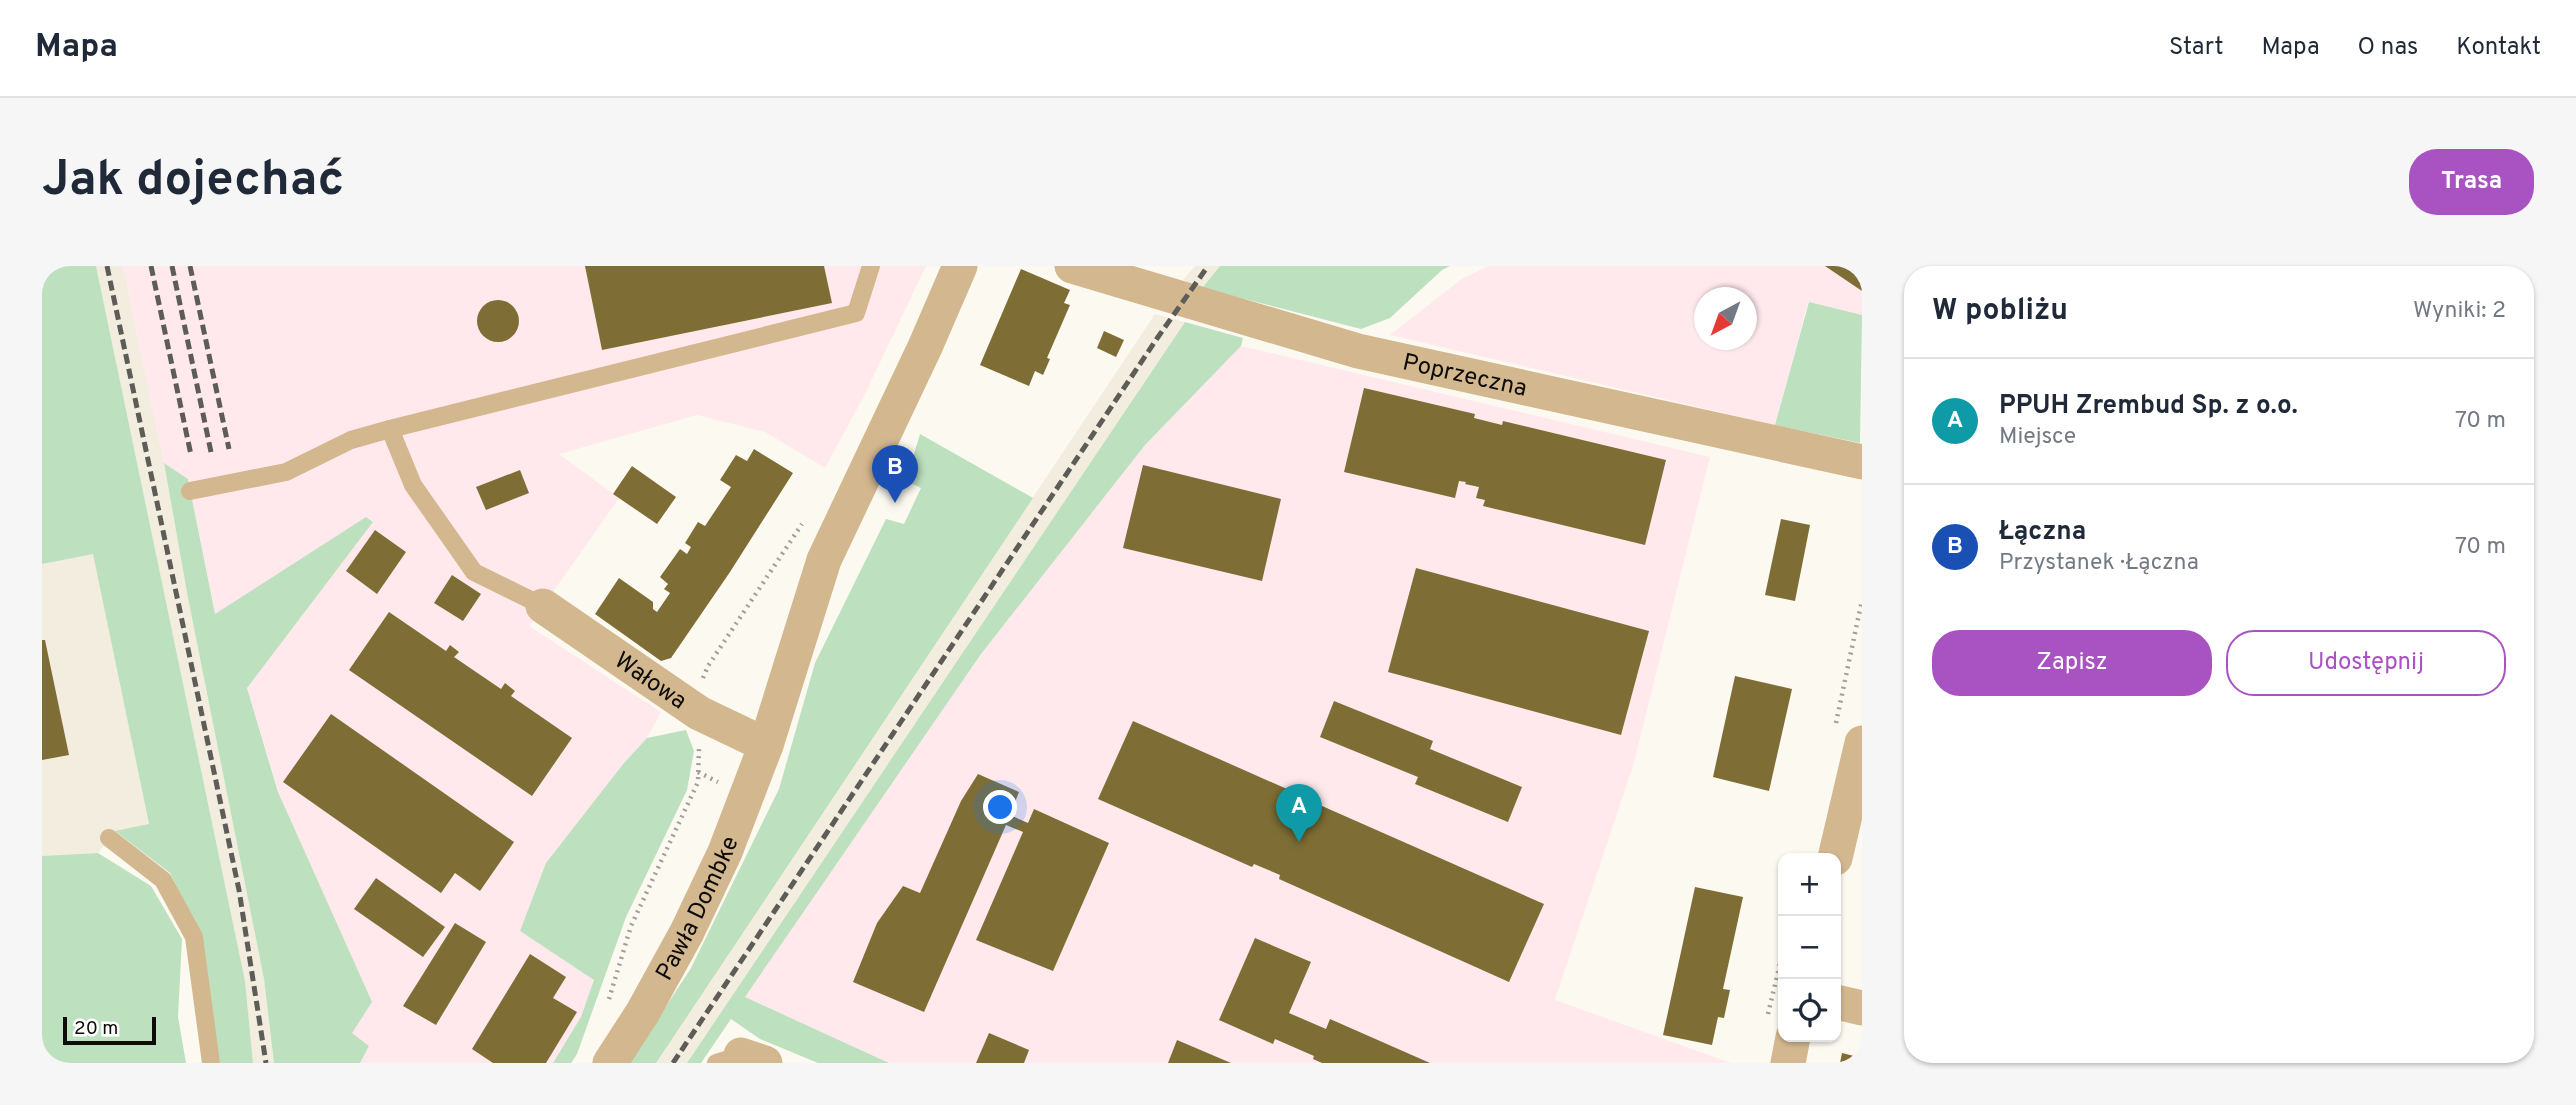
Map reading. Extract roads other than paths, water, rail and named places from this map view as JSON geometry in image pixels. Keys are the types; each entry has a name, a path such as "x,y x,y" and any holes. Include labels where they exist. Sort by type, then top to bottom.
{"street":[{"name":"Pawła Dombke","path":"610,1063 643,1012 687,932 725,852 766,745 824,560 925,347 960,266"},
{"name":"Poprzeczna","path":"1072,266 1358,351 1862,462"},
{"name":"Wałowa","path":"543,607 699,713 766,745"},
{"path":"1836,853 1862,743"},
{"path":"1841,1003 1862,1008"},
{"path":"1784,1042 1788,1063"}],"lane":[{"path":"190,491 286,472 351,440 390,429 856,313 871,266"},
{"path":"390,429 413,485 474,572 543,607"},
{"path":"109,838 163,880 194,937 211,1063"}],"railway":[{"path":"107,266 239,890 266,1063"},
{"path":"151,266 191,455"},
{"path":"172,266 211,452"},
{"path":"190,266 229,449"},
{"path":"673,1063 1208,266"}],"place":[{"name":"Łączna","path":"895,503"},
{"name":"PPUH Zrembud Sp. z o.o.","path":"1299,842"}]}
